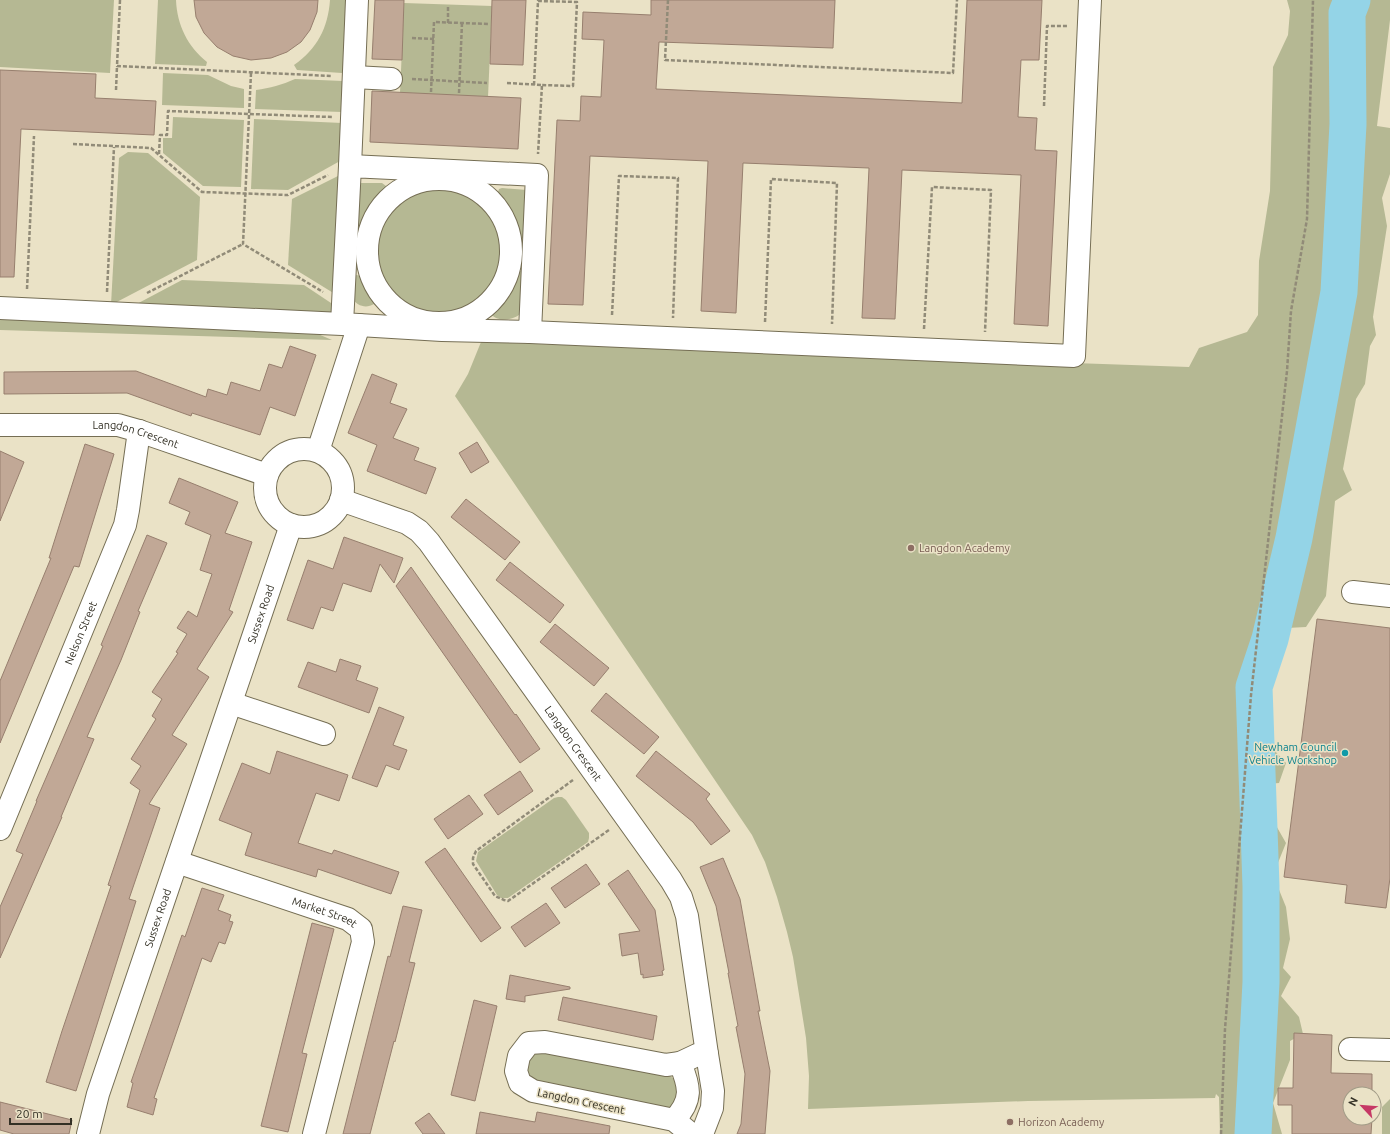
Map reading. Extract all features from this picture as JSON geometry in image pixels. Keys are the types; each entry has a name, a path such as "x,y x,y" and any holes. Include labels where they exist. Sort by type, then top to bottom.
{"street":[{"path":"318,451 352,346 350,325 343,300 357,0"},
{"path":"0,308 350,325 442,327 611,336 1074,356 1090,0"},
{"path":"354,77 401,79"},
{"path":"350,167 443,174 537,174 530,332"},
{"path":"443,174 451,180 466,183 479,190 491,200 500,212 507,226 511,240 512,255 504,285 495,297 484,308 472,316 442,327 413,319 399,312 387,302 371,277 368,262 368,242 375,218 383,205 394,194 407,186 436,178 443,174"},
{"path":"346,241 368,242"},
{"path":"512,255 534,257"},
{"name":"Langdon Crescent","path":"0,425 118,425 139,430 266,475"},
{"name":"Nelson Street","path":"0,829 125,525 139,430"},
{"path":"305,448 318,451 328,456 337,465 342,476 344,488 337,510 330,517 312,527 291,525 280,519 266,500 264,487 266,475 273,464 282,455 293,450 305,448"},
{"name":"Langdon Crescent","path":"341,500 407,523 419,531 429,542 625,818 671,880 681,897 687,916 706,1054 713,1091 712,1108 702,1134"},
{"name":"Sussex Road","path":"88,1134 98,1094 291,525"},
{"path":"1353,592 1390,596"},
{"path":"231,703 324,734"},
{"name":"Market Street","path":"177,862 348,919 361,929 363,942 314,1134"},
{"name":"Langdon Crescent","path":"691,1134 674,1120 533,1091 520,1083 516,1071 519,1056 529,1043 545,1042 666,1065 680,1063 697,1055 706,1054"},
{"path":"1350,1049 1390,1050"},
{"path":"674,1120 682,1112 688,1101 687,1080 680,1063"}],"path":[{"path":"116,90 120,0"},
{"path":"668,0 665,60 953,73 957,0"},
{"path":"1220,1134 1225,1029 1252,694 1287,371 1291,311 1307,219 1313,0"},
{"path":"506,84 534,85 573,86 577,2 538,1 534,85"},
{"path":"448,7 448,23"},
{"path":"431,92 434,22 490,24"},
{"path":"459,93 462,23"},
{"path":"1044,106 1047,26 1089,27"},
{"path":"412,38 434,39"},
{"path":"117,66 354,77"},
{"path":"243,244 251,73"},
{"path":"401,79 487,83"},
{"path":"537,174 542,85"},
{"path":"158,155 160,135 167,135 168,111 352,118"},
{"path":"26,310 34,136"},
{"path":"73,144 151,148 202,192 288,195 341,168 350,167"},
{"path":"106,313 114,146"},
{"path":"611,336 619,176 678,178 672,338"},
{"path":"764,342 771,179 837,183 831,345"},
{"path":"923,350 932,187 991,190 984,352"},
{"path":"143,295 243,244"},
{"path":"243,244 335,299 343,300"},
{"path":"590,768 476,851 473,858 473,864 495,896 508,901 625,818"}],"green space":[{"path":"0,0 114,0 110,73 0,67"},
{"path":"158,0 176,0 181,27 194,50 207,62 206,66 155,64"},
{"path":"330,0 349,0 345,69 342,73 297,70 294,65 315,45 324,29"},
{"path":"1287,0 1390,0 1390,20 1377,126 1390,128 1390,174 1382,198 1387,226 1373,317 1376,335 1370,346 1365,384 1356,399 1343,469 1352,490 1335,501 1326,596 1306,627 1287,628 1270,670 1265,740 1286,763 1279,783 1267,784 1270,815 1286,843 1273,875 1286,907 1290,939 1283,968 1291,977 1281,996 1299,1017 1303,1034 1290,1041 1290,1060 1273,1103 1282,1134 1220,1134 1219,1097 1216,1094 1215,1098 1028,1101 808,1109 809,1076 806,1038 793,957 777,897 765,862 752,835 455,396 468,374 481,342 1189,367 1199,348 1247,332 1258,315 1259,261 1270,191 1273,67 1288,35 1290,11"},
{"path":"404,3 492,6 488,97 400,93"},
{"path":"163,73 208,75 231,86 244,89 244,108 162,105"},
{"path":"295,79 343,81 342,112 255,109 256,90 276,86"},
{"path":"173,117 244,120 241,187 203,186 163,153 163,138 172,138"},
{"path":"254,119 342,123 340,161 288,190 251,189"},
{"path":"128,152 148,153 200,197 197,260 111,305 119,158"},
{"path":"340,175 335,294 288,265 292,199"},
{"path":"359,183 382,183 386,186 386,188 372,206 364,222 357,225"},
{"path":"445,188 469,195 480,202 489,211 498,227 502,239 502,265 496,282 489,293 480,302 469,309 452,315 433,316 409,309 398,302 389,293 382,282 376,265 375,246 382,222 389,211 398,202 409,195 426,189"},
{"path":"499,189 527,190 525,238 519,238 514,221 508,209 497,195"},
{"path":"519,271 522,271 522,312 511,319 498,319 491,314 491,311 504,298 512,287"},
{"path":"354,276 362,276 364,279 368,292 374,301 374,304 371,306 359,305 352,298"},
{"path":"182,280 304,285 334,305 334,310 330,314 131,307"},
{"path":"0,316 311,331 332,340 0,330"},
{"path":"562,797 566,800 589,833 588,842 508,898 501,898 497,895 476,861 478,852 554,798"},
{"path":"539,1050 667,1075 676,1081 680,1092 672,1107 666,1108 536,1083 526,1076 525,1061"},
{"path":"1390,1099 1390,1134 1382,1134 1382,1107"}],"building":[{"path":"194,0 318,0 317,12 310,30 301,42 287,52 271,58 251,60 233,56 217,47 204,33 196,17"},
{"path":"375,0 404,0 402,60 372,59"},
{"path":"492,0 526,0 523,65 490,64"},
{"path":"651,0 835,0 833,48 659,42 656,89 962,103 967,0 1042,0 1039,60 1021,60 1018,117 1037,118 1035,150 1057,151 1048,326 1014,324 1021,175 902,170 895,319 862,318 869,168 743,163 736,313 701,311 708,161 590,156 583,305 548,304 557,120 580,121 581,96 601,97 604,40 582,39 583,12 651,15"},
{"path":"0,70 96,74 95,98 156,101 154,135 21,129 14,277 0,277"},
{"path":"372,91 521,98 518,149 370,142"},
{"path":"290,346 316,355 295,416 270,407 260,435 192,413 191,416 127,393 4,394 4,372 136,371 206,397 208,389 227,395 231,382 260,391 269,364 282,368"},
{"path":"372,374 397,384 390,403 407,409 393,438 419,448 414,460 436,468 426,494 367,471 377,445 348,433"},
{"path":"477,442 489,462 471,473 459,453"},
{"path":"85,444 114,454 79,567 74,566 0,743 0,681 51,558 49,558"},
{"path":"0,451 24,462 0,521"},
{"path":"179,478 238,502 225,533 252,542 229,610 233,612 197,669 209,677 172,735 187,744 149,804 160,808 129,899 136,901 76,1091 46,1082 111,886 108,885 140,790 130,783 141,766 131,759 156,719 152,716 162,699 152,692 178,653 176,652 187,634 177,628 188,611 197,617 212,574 200,570 211,535 185,524 190,512 169,503"},
{"path":"466,499 520,542 505,560 451,517"},
{"path":"147,535 167,543 138,611 140,612 121,660 87,737 94,739 62,817 0,958 0,907 23,854 16,851 103,646 101,645"},
{"path":"344,537 403,558 394,583 380,564 371,592 343,583 333,611 321,607 313,629 287,620 308,560 333,569"},
{"path":"510,562 564,605 550,623 496,580"},
{"path":"411,567 540,749 520,763 396,586"},
{"name":"Newham Council Vehicle Workshop","path":"1317,619 1390,628 1390,878 1386,908 1345,903 1347,885 1284,877"},
{"path":"555,624 609,668 594,686 540,642"},
{"path":"340,659 361,666 356,680 378,688 369,713 298,687 308,662 336,672"},
{"path":"606,693 659,737 644,754 591,711"},
{"path":"379,707 404,717 393,745 407,750 399,770 386,765 377,787 352,778"},
{"path":"277,751 348,775 339,801 316,793 298,843 332,854 334,850 399,872 391,894 318,869 316,877 245,855 252,833 219,820 242,763 270,774"},
{"path":"656,751 710,794 706,799 730,831 711,845 693,822 636,776"},
{"path":"520,771 533,791 498,815 484,795"},
{"path":"469,795 483,814 448,839 434,819"},
{"path":"445,848 501,928 481,942 425,862"},
{"path":"723,858 740,899 760,1011 758,1011 770,1071 765,1134 737,1134 741,1124 745,1074 736,1027 738,1026 729,973 716,906 700,867"},
{"path":"586,864 600,884 565,908 551,888"},
{"path":"628,870 655,910 664,970 662,971 663,975 643,978 643,974 641,975 638,953 622,956 619,934 640,931 608,884"},
{"path":"202,888 224,895 218,910 231,915 229,921 233,922 225,944 219,942 211,962 202,958 154,1098 157,1099 153,1115 127,1107 133,1083 131,1082 182,935 185,937"},
{"path":"546,903 560,923 525,947 511,927"},
{"path":"403,906 422,910 409,962 415,963 395,1042 394,1041 370,1134 343,1134 388,956 390,957"},
{"path":"312,923 334,929 302,1053 307,1054 288,1132 261,1126"},
{"path":"510,975 570,987 570,989 525,996 525,1002 506,999"},
{"path":"563,997 657,1016 653,1040 558,1020"},
{"path":"474,1000 497,1006 475,1101 451,1095"},
{"path":"1294,1033 1332,1035 1331,1073 1372,1074 1372,1086 1342,1086 1342,1126 1372,1126 1371,1134 1292,1134 1292,1105 1278,1105 1278,1088 1293,1088"},
{"path":"0,1102 72,1120 69,1134 14,1134 0,1130"},
{"path":"480,1112 535,1122 537,1112 610,1126 609,1134 476,1134"},
{"path":"429,1113 445,1134 423,1134 415,1123"}],"waterway":[{"path":"1253,1134 1261,982 1261,886 1254,687 1270,639 1294,538 1339,292 1348,124 1347,13 1352,0"}],"place":[{"name":"Langdon Academy","path":"911,548"},
{"name":"Newham Council Vehicle Workshop","path":"1345,753"},
{"name":"Horizon Academy","path":"1010,1122"}]}
